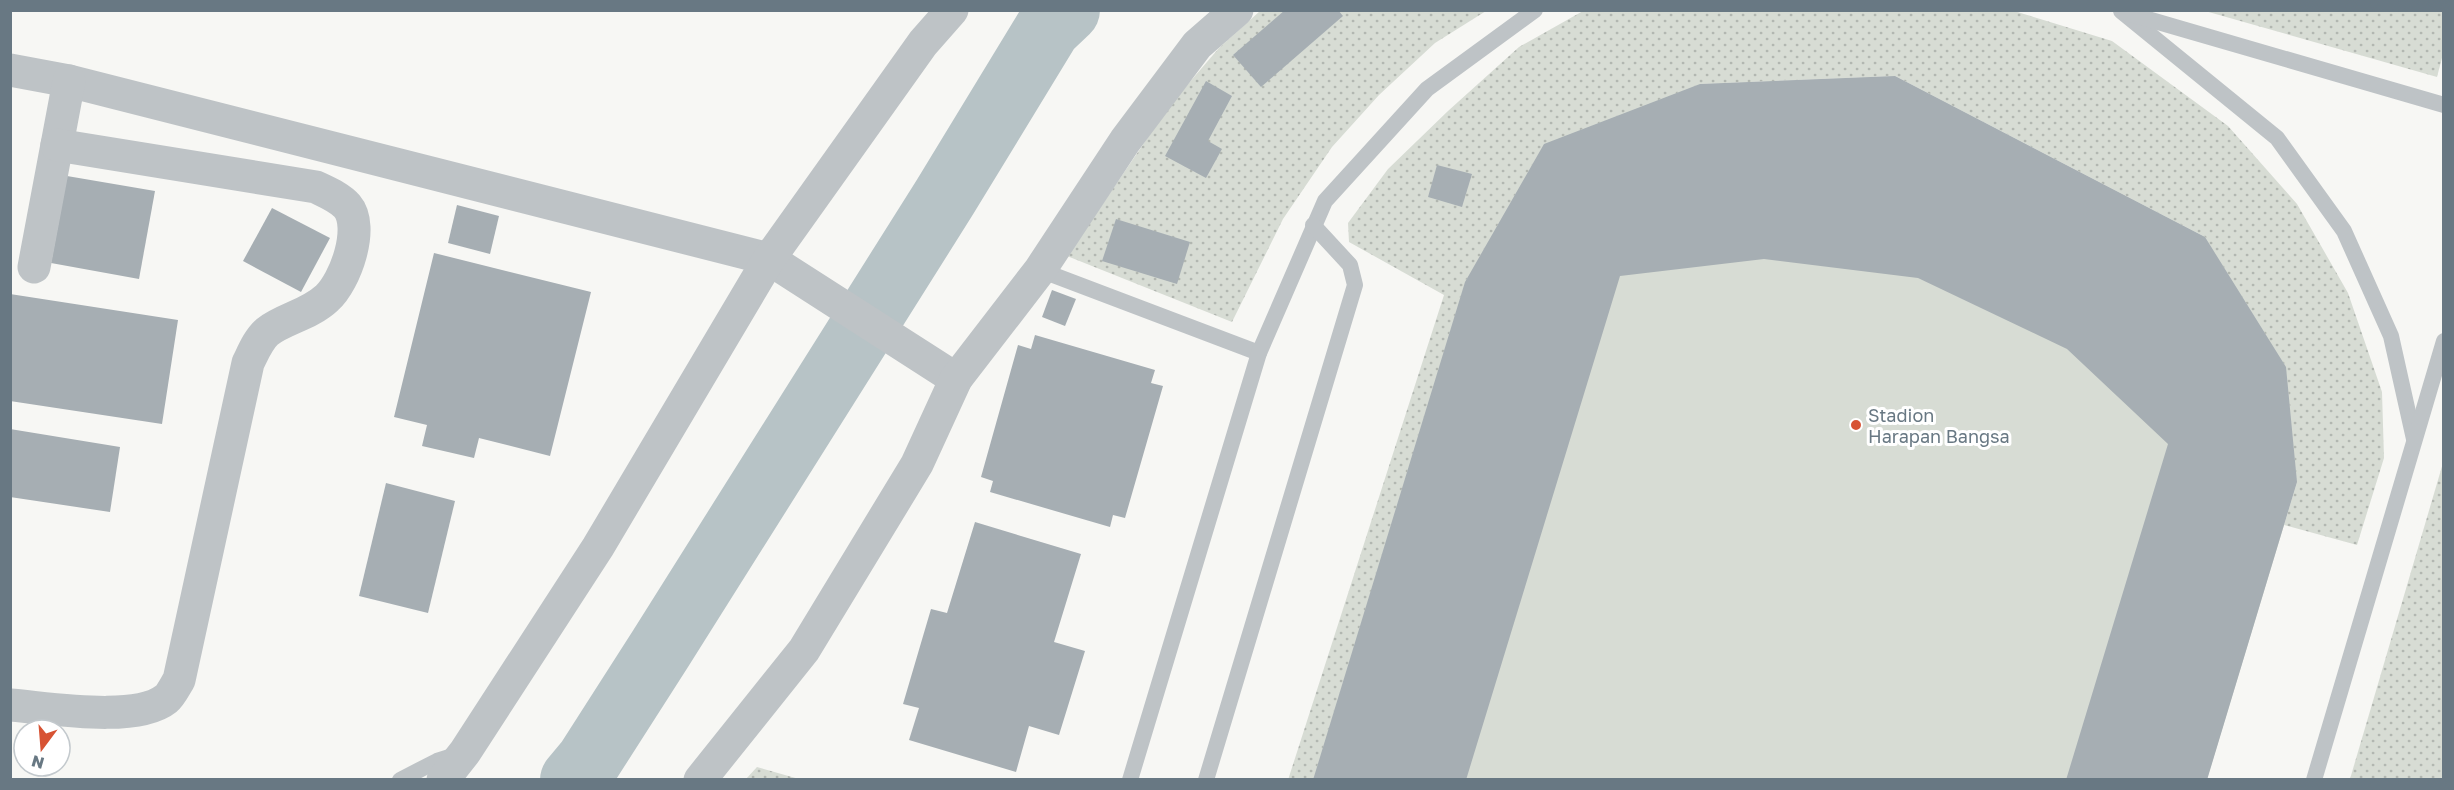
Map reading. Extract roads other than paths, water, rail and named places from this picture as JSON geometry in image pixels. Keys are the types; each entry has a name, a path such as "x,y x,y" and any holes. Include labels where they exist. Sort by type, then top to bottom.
{"street":[{"path":"443,780 465,752 598,547 769,259 923,43 952,10"},
{"path":"699,780 804,650 917,465 956,379 1040,270 1125,141 1190,54 1237,10"},
{"path":"10,69 69,81 769,259 922,355 956,379"},
{"path":"34,267 69,81"},
{"path":"10,705 121,713 149,708 167,699 179,680 248,363 256,346 268,332 311,311 329,297 341,282 352,248 355,223 348,207 334,196 316,188 57,145"}],"lane":[{"path":"1131,780 1260,353 1325,201 1426,89 1535,10"},
{"path":"2119,11 2444,105"},
{"path":"2119,11 2277,138 2344,231 2391,336 2414,439"},
{"path":"1206,780 1355,285 1350,265 1313,225"},
{"path":"1040,270 1260,353"},
{"path":"2314,780 2444,341"},
{"path":"400,780 437,761 465,752"}],"waterway":[{"path":"573,780 588,762 661,648 945,197 1048,28 1067,10"}],"place":[{"name":"Stadion Harapan Bangsa","path":"1856,425"}]}
